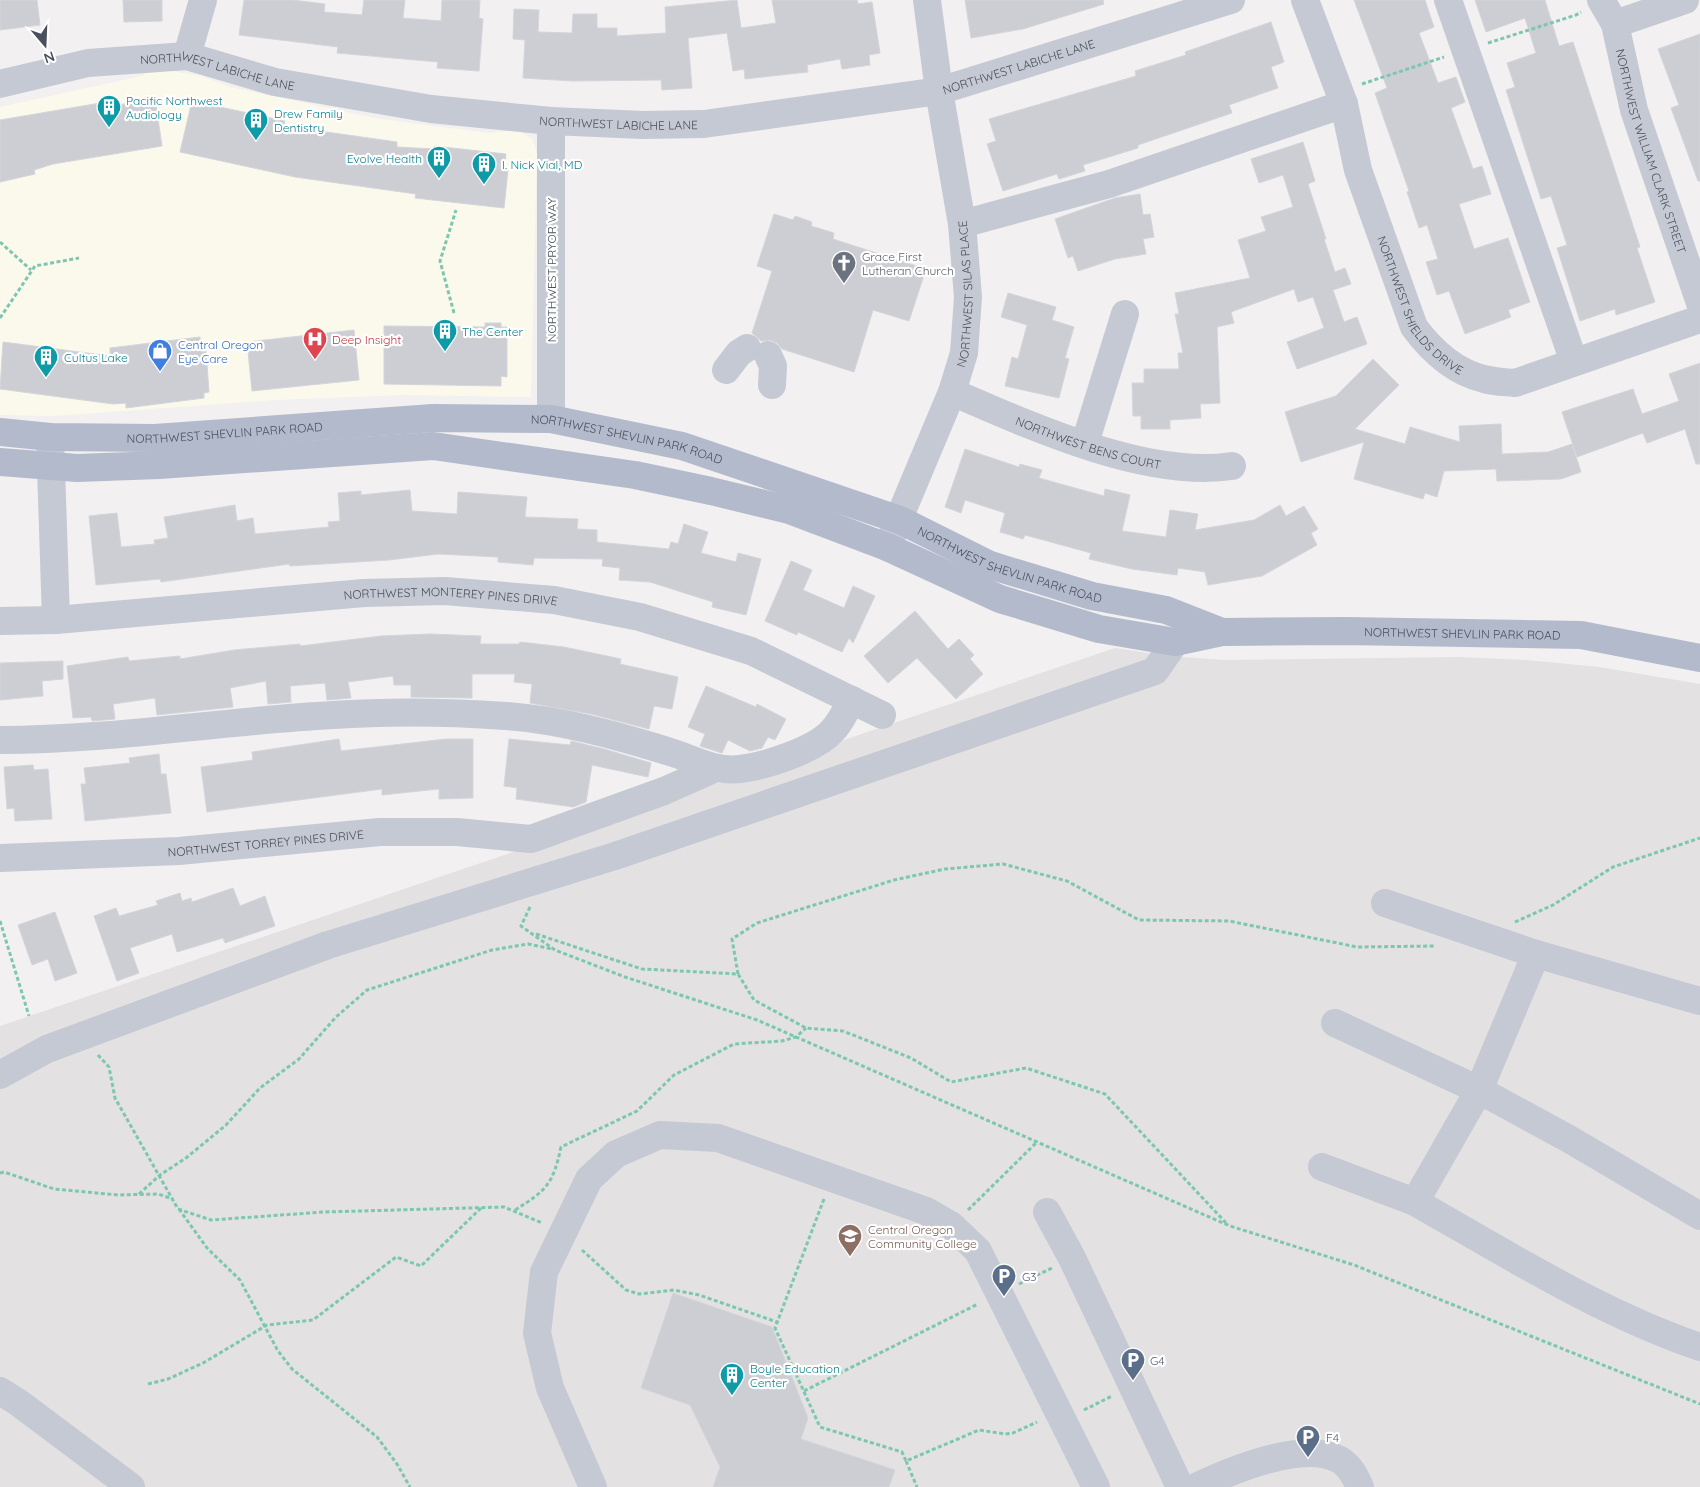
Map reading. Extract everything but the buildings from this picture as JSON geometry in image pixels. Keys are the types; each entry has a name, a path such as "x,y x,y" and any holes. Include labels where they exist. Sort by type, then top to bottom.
{"main road":[{"name":"NORTHWEST SHEVLIN PARK ROAD","path":"0,432 50,437 156,438 433,418 551,419 682,446 900,520 990,565 1092,596 1166,610 1222,632"},
{"name":"NORTHWEST SHEVLIN PARK ROAD","path":"0,462 77,468 159,465 433,446 635,475 711,490 789,510 887,547 1000,599 1100,629 1176,642 1222,632 1344,631 1581,636 1700,658"}],"street":[{"path":"187,56 203,0"},
{"name":"NORTHWEST SILAS PLACE","path":"887,547 900,520 952,392 964,353 968,297 962,224 939,91 927,0"},
{"name":"NORTHWEST LABICHE LANE","path":"0,84 88,63 187,56 275,82 431,109 551,122 704,124 939,91 1230,0"},
{"name":"NORTHWEST SHIELDS DRIVE","path":"1305,0 1344,104 1358,170 1414,327 1427,344 1444,360 1483,379 1515,383 1700,319"},
{"path":"1448,0 1574,362"},
{"name":"NORTHWEST WILLIAM CLARK STREET","path":"1601,0 1615,24 1634,110 1700,303"},
{"path":"1615,24 1685,0"},
{"path":"962,224 1109,184 1344,104"},
{"name":"NORTHWEST PRYOR WAY","path":"551,122 551,419"},
{"path":"1085,443 1124,314"},
{"path":"726,370 739,353 758,352 773,366 772,385"},
{"name":"NORTHWEST BENS COURT","path":"952,392 1025,424 1168,466 1192,469 1232,466"},
{"path":"50,437 56,620"},
{"name":"NORTHWEST MONTEREY PINES DRIVE","path":"0,621 56,620 373,593 445,591 554,600 640,617 751,651 882,715"},
{"path":"0,1074 47,1049 328,945 542,879 1155,671 1176,642"},
{"path":"0,740 42,740 144,733 332,715 408,712 509,716 579,727 670,752 716,768 742,769 810,747 833,730 852,700"},
{"name":"NORTHWEST TORREY PINES DRIVE","path":"0,858 179,851 380,832 457,832 531,839 664,791 716,768"},
{"path":"1385,903 1536,954 1700,1001"},
{"path":"1415,1202 1479,1090 1536,954"},
{"path":"1335,1023 1479,1090 1569,1139 1700,1216"},
{"path":"593,1487 550,1388 536,1333 544,1272 589,1179 616,1154 660,1135 718,1138 832,1176 926,1211 952,1226 978,1251 1001,1293 1096,1487"},
{"path":"1322,1167 1415,1202 1660,1334 1700,1347"},
{"path":"1047,1212 1072,1258 1180,1487"},
{"path":"0,1391 19,1403 131,1487"},
{"path":"1196,1487 1248,1464 1293,1455 1319,1454 1339,1460 1352,1470 1360,1487"}],"path":[{"path":"454,313 440,261 456,210"},
{"path":"0,242 31,270"},
{"path":"0,318 31,270 42,264 79,258"},
{"path":"1483,936 1553,905 1612,867 1700,838"},
{"path":"1230,1226 1105,1094 1026,1068 951,1082 911,1058 843,1031 806,1028 754,1000 738,974 732,939 757,923 894,880 945,869 1003,864 1067,880 1140,920 1229,921 1357,947 1440,946"},
{"path":"542,879 522,926 555,950"},
{"path":"0,921 29,1016"},
{"path":"530,932 642,969 738,974"},
{"path":"139,1194 160,1175 186,1158 226,1125 260,1088 299,1059 336,1017 368,990 492,950 528,944 555,950 625,977 758,1020 1230,1226 1354,1265 1700,1404"},
{"path":"514,1210 541,1194 555,1174 561,1146 636,1111 674,1075 734,1044 782,1041 796,1037 806,1028"},
{"path":"82,1036 109,1067 115,1098 178,1209 207,1248 240,1280 266,1325 278,1351 292,1369 377,1437 397,1464 410,1487"},
{"path":"952,1226 1037,1142"},
{"path":"0,1173 4,1172 54,1189 158,1194 173,1199"},
{"path":"832,1176 775,1328 820,1426 902,1452 917,1487"},
{"path":"178,1209 211,1220 324,1212 504,1207 562,1232 626,1290 639,1294 674,1290 699,1295 778,1322"},
{"path":"148,1384 168,1379 203,1364 266,1325 313,1320 396,1257 421,1266 481,1208"},
{"path":"804,1391 1072,1258"},
{"path":"906,1461 979,1430 1005,1434 1013,1433 1047,1418 1075,1414 1133,1386"}],"shaded area":[{"path":"153,68 202,76 230,87 380,119 489,133 517,130 533,139 537,154 531,397 403,395 277,400 55,416 0,415 0,107 142,76"},
{"name":"Central Oregon Community College","path":"1115,648 1168,656 1225,660 1459,657 1527,660 1599,667 1700,684 1700,1487 0,1487 0,1026"}],"place":[{"name":"Pacific Northwest Audiology","path":"109,128"},
{"name":"Drew Family Dentistry","path":"256,141"},
{"name":"Evolve Health","path":"439,179"},
{"name":"I. Nick Vial, MD","path":"484,185"},
{"name":"Grace First Lutheran Church","path":"844,284"},
{"name":"The Center","path":"445,352"},
{"name":"Deep Insight","path":"315,360"},
{"name":"Central Oregon Eye Care","path":"160,372"},
{"name":"Cultus Lake","path":"46,378"},
{"name":"Central Oregon Community College","path":"850,1257"},
{"name":"G3","path":"1004,1297"},
{"name":"G4","path":"1133,1381"},
{"name":"Boyle Education Center","path":"732,1396"},
{"name":"F4","path":"1308,1458"}]}
